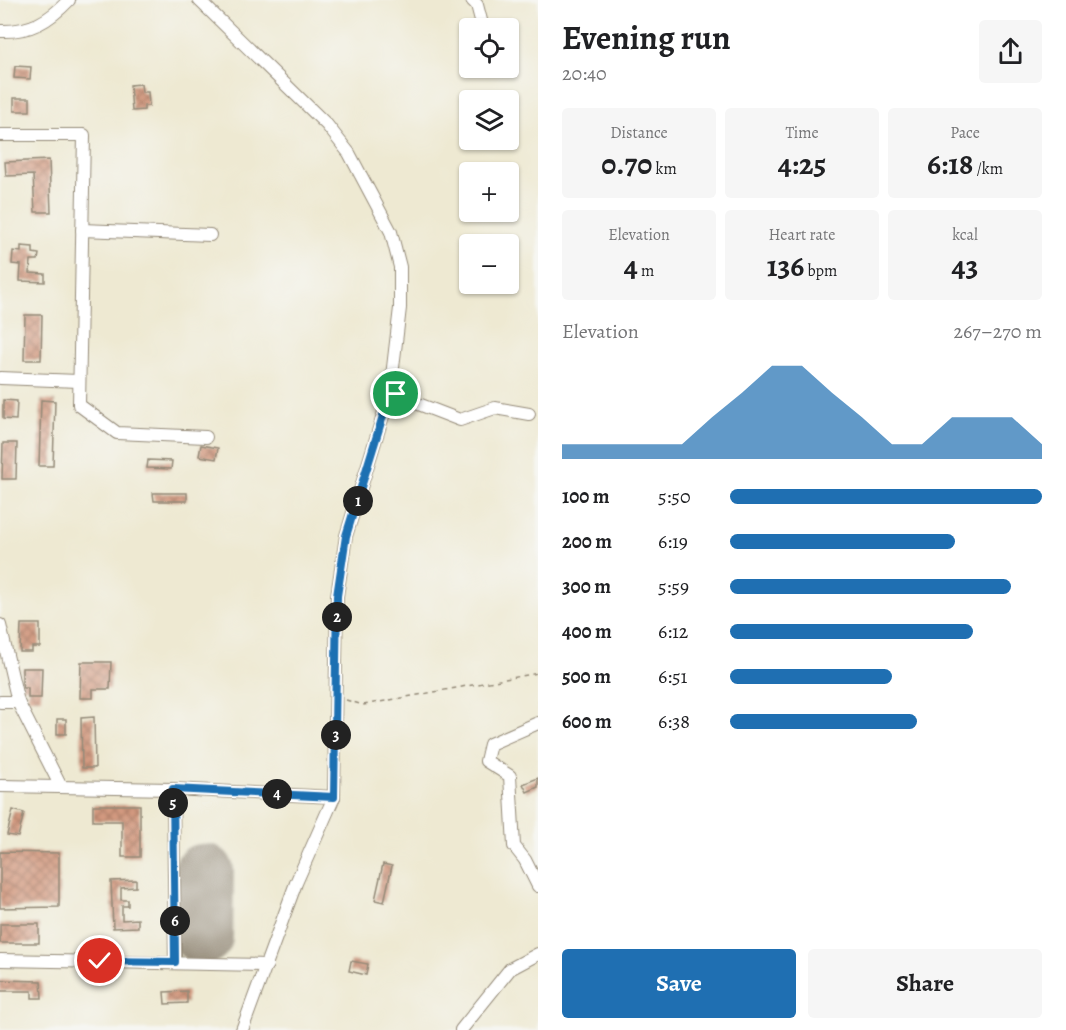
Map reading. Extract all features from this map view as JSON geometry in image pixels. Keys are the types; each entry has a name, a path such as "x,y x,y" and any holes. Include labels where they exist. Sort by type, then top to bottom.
{"street":[{"path":"0,31 18,32 51,19 69,0"},
{"path":"199,0 327,124 349,153 391,232 400,267 400,308 390,393 346,536 337,596 334,797 296,883 242,1030"},
{"path":"472,0 477,5 480,18"},
{"path":"0,135 84,135 79,405 117,433 206,437"},
{"path":"82,230 210,235"},
{"path":"0,378 79,381"},
{"path":"390,393 460,420 495,408 529,414"},
{"path":"0,625 18,702 61,787"},
{"path":"0,702 18,702"},
{"path":"538,723 490,744 486,761 510,776 514,846 525,860 538,886"},
{"path":"0,786 173,789 334,797"},
{"path":"173,789 175,962"},
{"path":"460,1030 510,969 538,954"},
{"path":"0,960 267,965"}],"path":[{"path":"337,697 363,705 538,673"}],"building":[{"path":"15,66 31,67 30,79 14,78"},
{"path":"141,84 142,92 148,92 149,106 144,106 144,110 132,111 130,85"},
{"path":"14,98 30,98 30,111 14,111"},
{"path":"49,160 51,212 35,212 33,175 6,176 5,162"},
{"path":"21,246 33,247 33,253 39,254 38,260 31,260 30,273 45,274 45,282 20,281 21,265 12,264 13,251 21,252"},
{"path":"25,315 42,315 41,360 24,360"},
{"path":"3,400 17,401 16,420 3,419"},
{"path":"41,400 55,401 53,466 39,466"},
{"path":"3,443 17,443 16,479 2,479"},
{"path":"201,445 218,448 216,459 199,456"},
{"path":"148,460 172,461 171,469 147,468"},
{"path":"153,493 187,493 187,501 154,501"},
{"path":"21,624 40,624 40,647 32,647 32,652 20,652"},
{"path":"81,662 111,662 110,689 93,689 93,698 80,698"},
{"path":"22,668 42,668 41,698 28,698 28,688 23,688 22,683"},
{"path":"94,717 95,768 82,768 81,718"},
{"path":"57,719 66,719 66,734 57,734"},
{"path":"538,778 538,787 527,792 523,784"},
{"path":"93,805 140,805 140,857 122,857 122,821 93,821"},
{"path":"13,810 24,813 18,837 7,835"},
{"path":"0,852 59,853 59,907 0,908"},
{"path":"383,864 392,866 384,902 375,900"},
{"path":"136,880 136,887 121,888 121,900 128,900 128,906 122,906 122,920 138,919 138,927 113,928 111,881"},
{"path":"0,924 39,924 39,943 0,943"},
{"path":"351,961 368,964 366,975 349,971"},
{"path":"0,980 41,981 42,998 32,998 32,991 0,991"},
{"path":"187,991 187,1003 165,1004 164,992"}],"runway":[{"path":"201,871 207,871 206,937 200,937 201,871"}],"route":[{"path":"100,961 175,962 173,789 334,797 337,726 337,596 346,536 371,461 390,393 396,394"}]}
